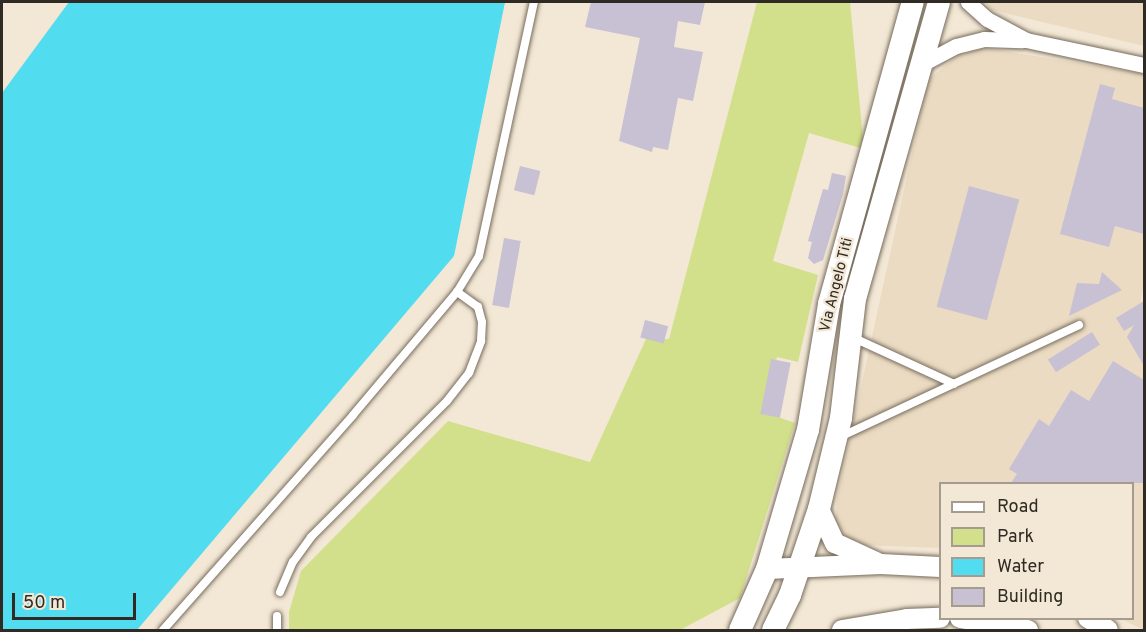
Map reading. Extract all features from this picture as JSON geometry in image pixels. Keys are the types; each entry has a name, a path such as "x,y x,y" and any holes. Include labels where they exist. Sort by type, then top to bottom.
{"main road":[{"name":"Via Angelo Titi","path":"740,630 767,569 808,430 829,304 913,2"},
{"name":"Via Angelo Titi","path":"773,630 799,567 819,509 836,439 855,298 939,2"}],"street":[{"path":"968,2 987,20 1026,40"},
{"path":"922,64 956,46 984,39 1026,40 1144,65"},
{"path":"819,509 835,543 881,564"},
{"path":"767,569 881,564 939,567"},
{"path":"842,630 907,618 939,618"},
{"path":"971,620 1028,630"},
{"path":"1091,620 1108,630"}],"lane":[{"path":"163,630 458,292 479,256 534,2"},
{"path":"280,592 293,562 311,537 447,401 469,373 481,341 482,322 478,307 458,292"},
{"path":"836,439 1079,325"},
{"path":"850,336 954,384"},
{"path":"277,616 277,630"}],"shaded area":[{"path":"985,2 1144,2 1144,46 992,10"},
{"path":"986,48 1144,74 1144,285 1141,300 1144,305 1144,630 1123,620 1134,620 1134,482 939,482 939,548 859,545 847,537 836,522 837,497 928,80 957,56"}],"green space":[{"path":"757,2 850,2 864,149 809,133 773,261 818,275 798,362 777,357 761,411 795,423 740,598 680,630 289,630 289,612 301,571 448,421 590,462 646,339 669,339"}],"water":[{"path":"69,2 505,2 454,256 137,630 2,630 2,93"}],"building":[{"path":"591,2 705,2 700,25 678,21 674,47 703,52 693,101 678,98 668,150 653,147 652,152 619,141 640,38 585,27"},
{"path":"1100,84 1115,88 1112,99 1144,108 1144,234 1115,226 1109,247 1060,234"},
{"path":"520,166 540,171 534,195 514,190"},
{"path":"832,173 846,176 843,194 823,260 814,264 808,258 812,242 808,241 823,189 828,190"},
{"path":"969,186 1019,199 987,320 937,307"},
{"path":"504,238 521,241 509,308 492,305"},
{"path":"1102,272 1122,290 1069,316 1077,283 1099,284"},
{"path":"1144,301 1144,366 1127,337 1134,325 1124,331 1116,318"},
{"path":"645,320 668,326 664,344 640,337"},
{"path":"1092,332 1100,345 1056,372 1048,360"},
{"path":"771,359 791,363 780,418 760,414"},
{"path":"1113,361 1144,380 1144,483 1012,482 1017,474 1009,469 1039,419 1049,426 1071,390 1089,401"}]}
